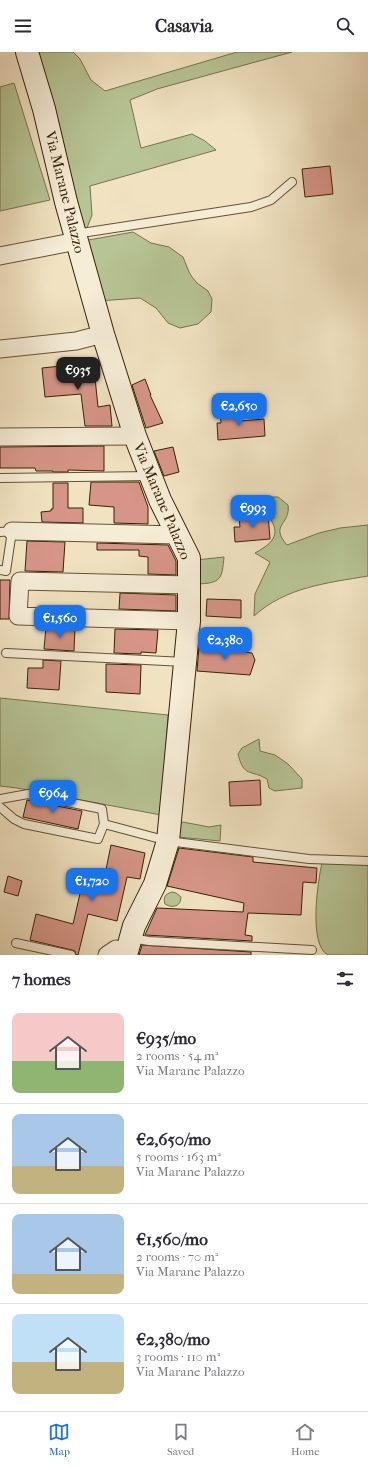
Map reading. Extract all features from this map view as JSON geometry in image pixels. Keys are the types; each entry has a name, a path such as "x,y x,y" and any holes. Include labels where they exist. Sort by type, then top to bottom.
{"main road":[{"name":"Via Marane Palazzo","path":"27,52 44,109 76,237 103,334 135,436 160,500 189,558 189,621 186,662 168,841 155,884 123,950"}],"street":[{"path":"0,256 76,237"},
{"path":"0,349 76,341 103,334"},
{"path":"0,437 135,436"},
{"path":"6,532 177,535"},
{"path":"189,621 18,616 20,581 190,585"}],"lane":[{"path":"76,237 251,207 270,200 292,182"},
{"path":"0,478 150,476"},
{"path":"0,570 6,571 6,532"},
{"path":"6,652 186,662"},
{"path":"0,799 28,794 102,809 104,824 98,839 24,824 14,819 0,808"},
{"path":"104,824 168,841 309,859 368,860"},
{"path":"123,950 149,941 312,950"},
{"path":"16,942 71,955"}],"green space":[{"path":"37,52 73,52 80,59 91,80 105,91 237,52 292,52 157,89 130,100 141,148 192,134 205,141 216,150 90,186 92,215 87,228 77,229"},
{"path":"14,83 50,200 0,211 0,87"},
{"path":"133,232 151,243 169,247 183,257 192,277 197,283 208,291 212,299 211,312 198,324 180,328 168,323 156,308 140,298 98,301 83,241"},
{"path":"270,497 278,497 288,505 287,517 280,528 282,538 287,545 319,533 340,528 368,525 368,576 322,584 293,592 266,606 254,616 255,594 270,562 255,553 269,544 275,534 273,523 263,509 263,502"},
{"path":"224,557 221,575 219,578 216,581 198,584 196,560"},
{"path":"0,698 168,715 161,815 0,786"},
{"path":"259,739 260,751 275,755 288,764 302,779 302,788 275,791 269,788 267,779 245,770 240,762 238,754 242,748"},
{"path":"183,822 209,827 221,825 220,841 178,837 180,824"},
{"path":"322,863 368,865 368,955 328,955 322,949 318,939 316,912 318,883"},
{"path":"172,892 181,897 181,900 176,906 168,906 164,902 164,898"}],"building":[{"path":"330,166 333,194 305,197 302,169"},
{"path":"80,364 80,369 94,368 98,407 110,405 112,426 85,426 81,394 45,397 42,368"},
{"path":"145,379 150,395 163,423 146,428 132,385"},
{"path":"240,410 241,421 264,419 265,436 218,440 217,423 221,423 220,412"},
{"path":"104,446 104,471 68,470 68,472 53,472 36,471 35,468 0,468 0,447"},
{"path":"173,447 179,472 164,476 154,451"},
{"path":"91,482 139,482 148,507 148,524 114,523 114,507 89,505"},
{"path":"53,483 68,483 68,508 83,508 83,523 42,522 41,512 51,511 51,509 53,509"},
{"path":"268,514 270,539 235,542 234,527 240,527 239,517"},
{"path":"27,541 65,542 63,572 25,571"},
{"path":"97,543 168,545 176,561 176,575 148,574 148,557 139,556 139,550 97,550"},
{"path":"0,580 10,580 9,619 0,619"},
{"path":"120,593 176,595 176,611 119,609"},
{"path":"207,599 241,600 241,618 206,616"},
{"path":"46,627 75,628 74,651 44,649"},
{"path":"115,629 158,630 156,653 114,653"},
{"path":"199,647 252,653 255,660 250,675 197,671"},
{"path":"43,660 61,661 59,690 27,688 28,668 43,668"},
{"path":"106,664 141,665 140,694 106,692"},
{"path":"260,780 261,805 230,806 229,782"},
{"path":"27,800 82,811 78,829 23,817"},
{"path":"111,845 145,853 140,879 127,877 117,921 88,914 78,955 76,955 75,951 72,950 30,940 36,914 73,924 82,885 102,889"},
{"path":"179,848 253,857 253,862 317,868 316,883 303,882 301,915 248,913 245,935 252,936 252,941 145,935 157,908 243,912 244,903 167,886"},
{"path":"8,876 22,881 18,896 4,892"},
{"path":"142,945 251,952 251,955 139,955"}]}
